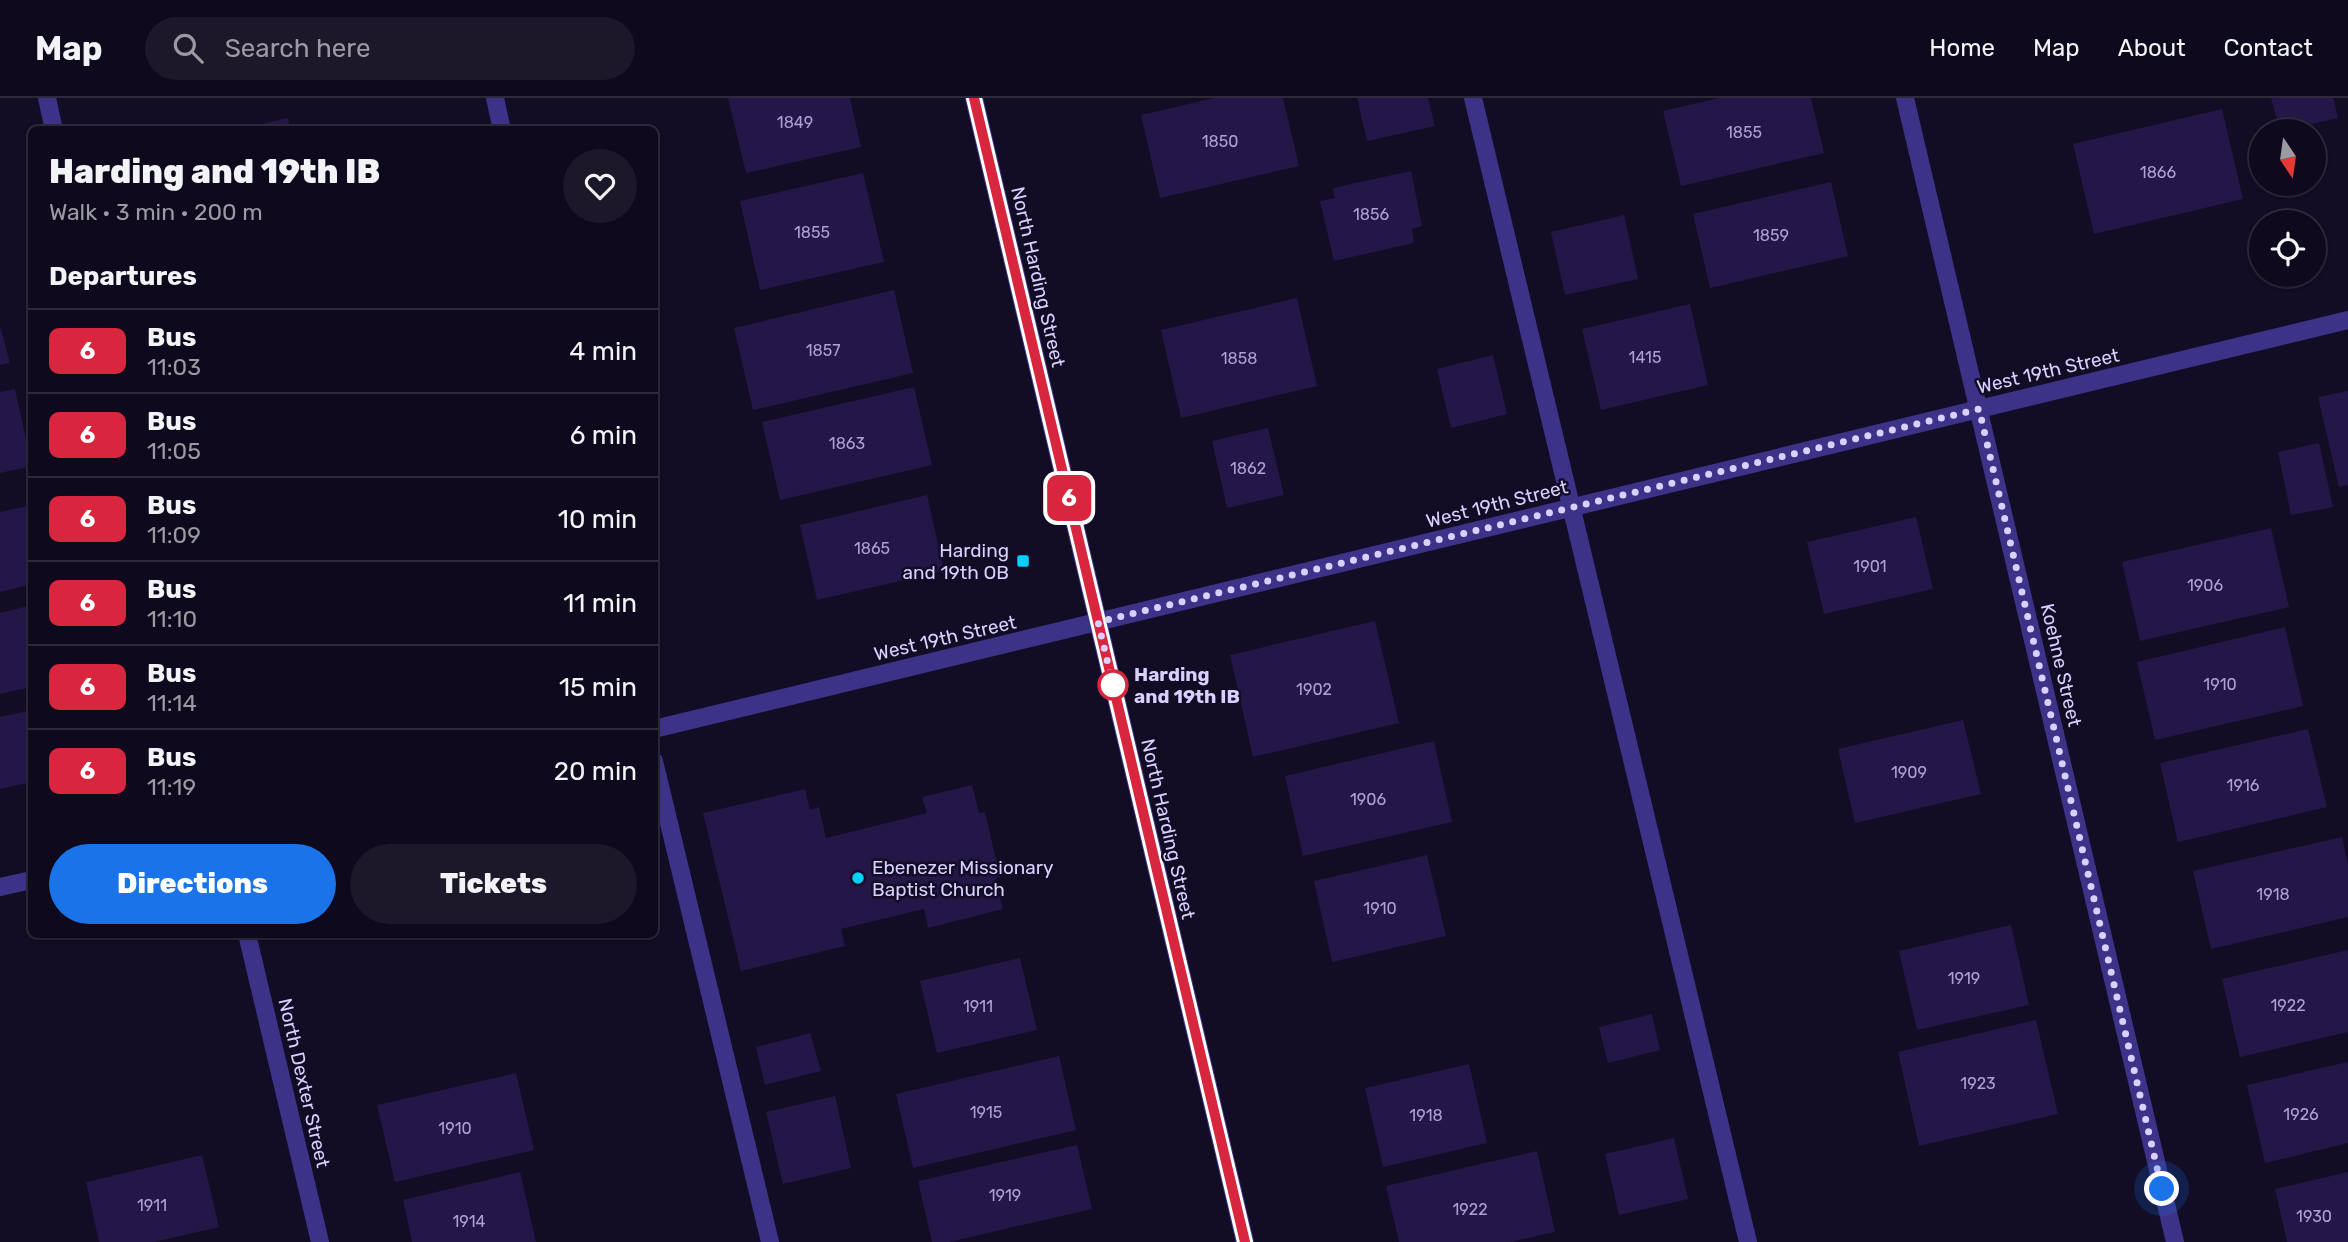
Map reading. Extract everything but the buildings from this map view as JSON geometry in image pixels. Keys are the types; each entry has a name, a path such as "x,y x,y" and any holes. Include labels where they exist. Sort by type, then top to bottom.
{"street":[{"path":"47,98 53,126"},
{"path":"495,98 501,126"},
{"name":"North Harding Street","path":"974,98 1245,1242"},
{"path":"1474,98 1748,1242"},
{"name":"Koehne Street","path":"1905,98 2175,1242"},
{"name":"West 19th Street","path":"658,728 2348,320"},
{"path":"658,778 770,1242"},
{"path":"0,887 28,881"},
{"name":"North Dexter Street","path":"248,938 320,1242"}],"bus line":[{"name":"6","path":"974,98 1245,1242"}],"place":[{"name":"Harding and 19th OB","path":"1023,561"},
{"name":"Harding and 19th IB","path":"1113,685"},
{"name":"Ebenezer Missionary Baptist Church","path":"858,878"}],"route":[{"path":"1113,685 1098,622 1979,409 2162,1189"}]}
